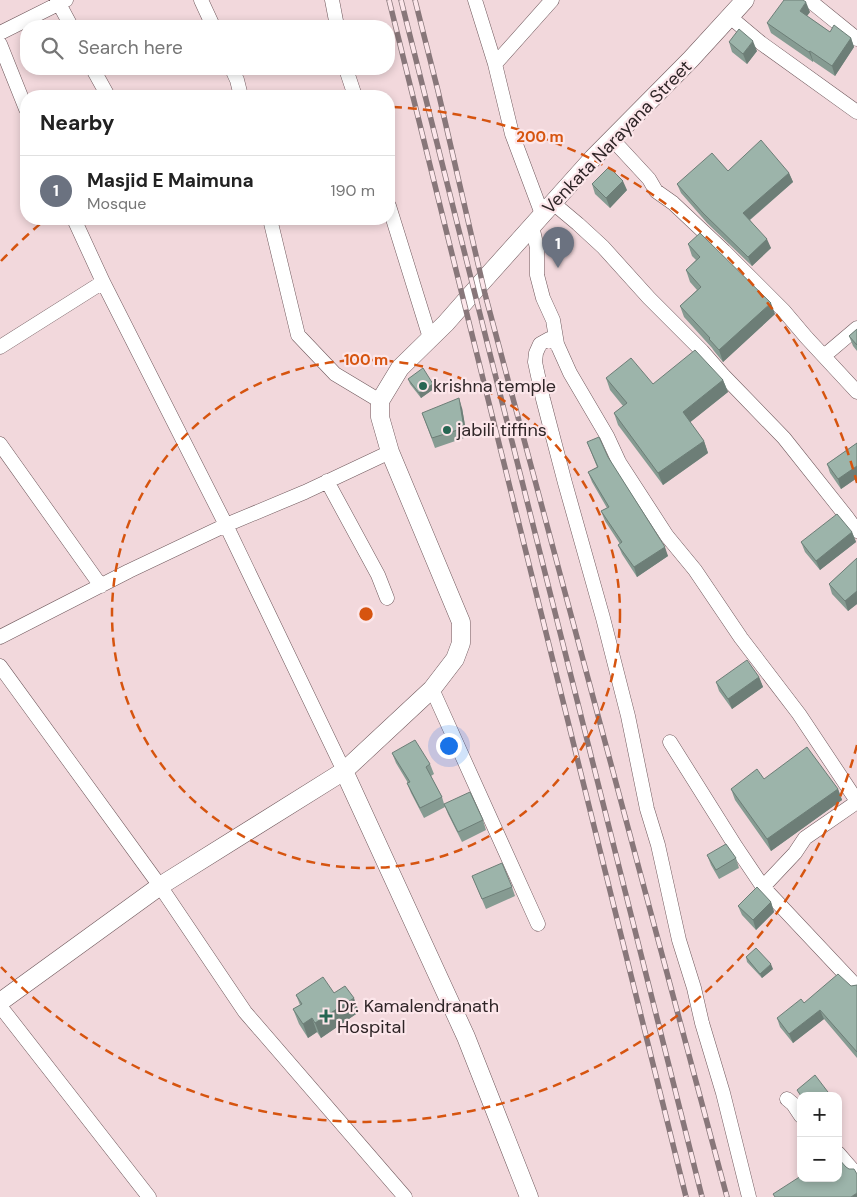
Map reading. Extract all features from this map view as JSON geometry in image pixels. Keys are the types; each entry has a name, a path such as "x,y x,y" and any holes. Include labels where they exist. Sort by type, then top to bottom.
{"street":[{"path":"201,0 210,20"},
{"path":"332,0 336,20"},
{"path":"475,0 495,64 512,134 542,214 537,248 537,275 543,298 553,320 557,344 570,373 607,436 619,462 667,536 695,570 741,638 799,714 857,801 805,838 795,853 763,887"},
{"path":"495,64 552,0"},
{"name":"Venkata Narayana Street","path":"380,401 400,368 446,323 542,214 612,139 691,60 746,0"},
{"path":"809,0 857,38"},
{"path":"25,20 61,1 69,20"},
{"path":"730,17 761,43 857,112"},
{"path":"0,33 20,23"},
{"path":"0,44 20,94"},
{"path":"96,75 105,90"},
{"path":"235,75 240,90"},
{"path":"348,75 353,90"},
{"path":"612,139 642,171 656,190 744,270 857,392"},
{"path":"542,214 578,224 603,247 649,298 784,438 857,531"},
{"path":"77,225 103,282 226,525 344,771 466,1037 529,1197"},
{"path":"149,1197 0,1004 160,886 344,771 432,689 456,659 461,643 461,622 390,452 380,417 380,401 335,374 298,334 271,225"},
{"path":"395,225 430,338"},
{"path":"0,347 103,282"},
{"path":"824,356 857,328"},
{"path":"557,344 549,339 540,344 535,362 539,383 628,716 647,809 658,845 679,940 716,1070 749,1197"},
{"path":"0,444 101,586"},
{"path":"0,637 226,525 390,452"},
{"path":"328,481 378,576 387,598"},
{"path":"0,666 160,886 245,1012 405,1197"},
{"path":"432,689 538,924"},
{"path":"670,742 763,887 857,987"},
{"path":"787,1099 797,1110"},
{"path":"842,1158 857,1175"}],"building":[{"path":"784,0 803,0 806,2 800,11 830,32 834,25 851,38 832,66 767,23"},
{"path":"739,29 753,41 743,54 729,42"},
{"path":"761,140 789,173 743,213 767,239 748,257 703,213 677,184 712,153 728,171"},
{"path":"609,167 623,181 606,198 592,184"},
{"path":"700,233 771,303 719,350 680,306 701,287 686,270 700,257 688,244"},
{"path":"857,329 857,345 849,336"},
{"path":"695,350 723,380 683,412 704,441 658,473 614,413 627,403 606,378 631,358 653,384"},
{"name":"krishna temple","path":"423,368 433,384 419,393 408,379"},
{"name":"jabili tiffins","path":"459,398 464,428 432,438 422,413"},
{"path":"599,437 608,457 665,547 634,567 618,545 622,542 601,511 609,507 588,472 598,467 587,442"},
{"path":"857,443 857,466 838,479 827,464"},
{"path":"837,514 852,532 816,561 801,542"},
{"path":"857,558 857,591 845,601 829,584"},
{"path":"747,660 759,677 728,699 716,682"},
{"path":"415,740 430,764 426,767 442,797 420,808 407,783 410,782 392,753"},
{"path":"807,747 838,789 767,839 731,789 757,769 764,779"},
{"path":"470,792 483,820 458,832 444,804"},
{"path":"726,844 736,858 716,870 707,855"},
{"path":"502,863 512,887 482,899 472,876"},
{"path":"757,887 771,902 753,920 738,906"},
{"path":"756,948 771,964 760,974 746,957"},
{"path":"838,974 851,986 857,985 857,1052 820,1010 789,1034 777,1018 801,999 804,1003"},
{"path":"323,977 334,993 345,986 354,998 315,1023 312,1018 303,1024 293,1009 302,1004 296,995"},
{"path":"815,1075 828,1092 798,1092 797,1090"},
{"path":"842,1162 849,1169 854,1169 857,1174 857,1193 851,1197 775,1197 773,1194 797,1179 797,1182 842,1182"}],"railway":[{"path":"389,0 394,20"},
{"path":"401,0 702,1197"},
{"path":"415,0 485,294 727,1197"},
{"path":"395,24 686,1197"}],"place":[{"name":"Masjid E Maimuna","path":"558,268"},
{"name":"krishna temple","path":"423,386"},
{"name":"jabili tiffins","path":"447,430"},
{"name":"Dr. Kamalendranath Hospital","path":"326,1016"}]}
